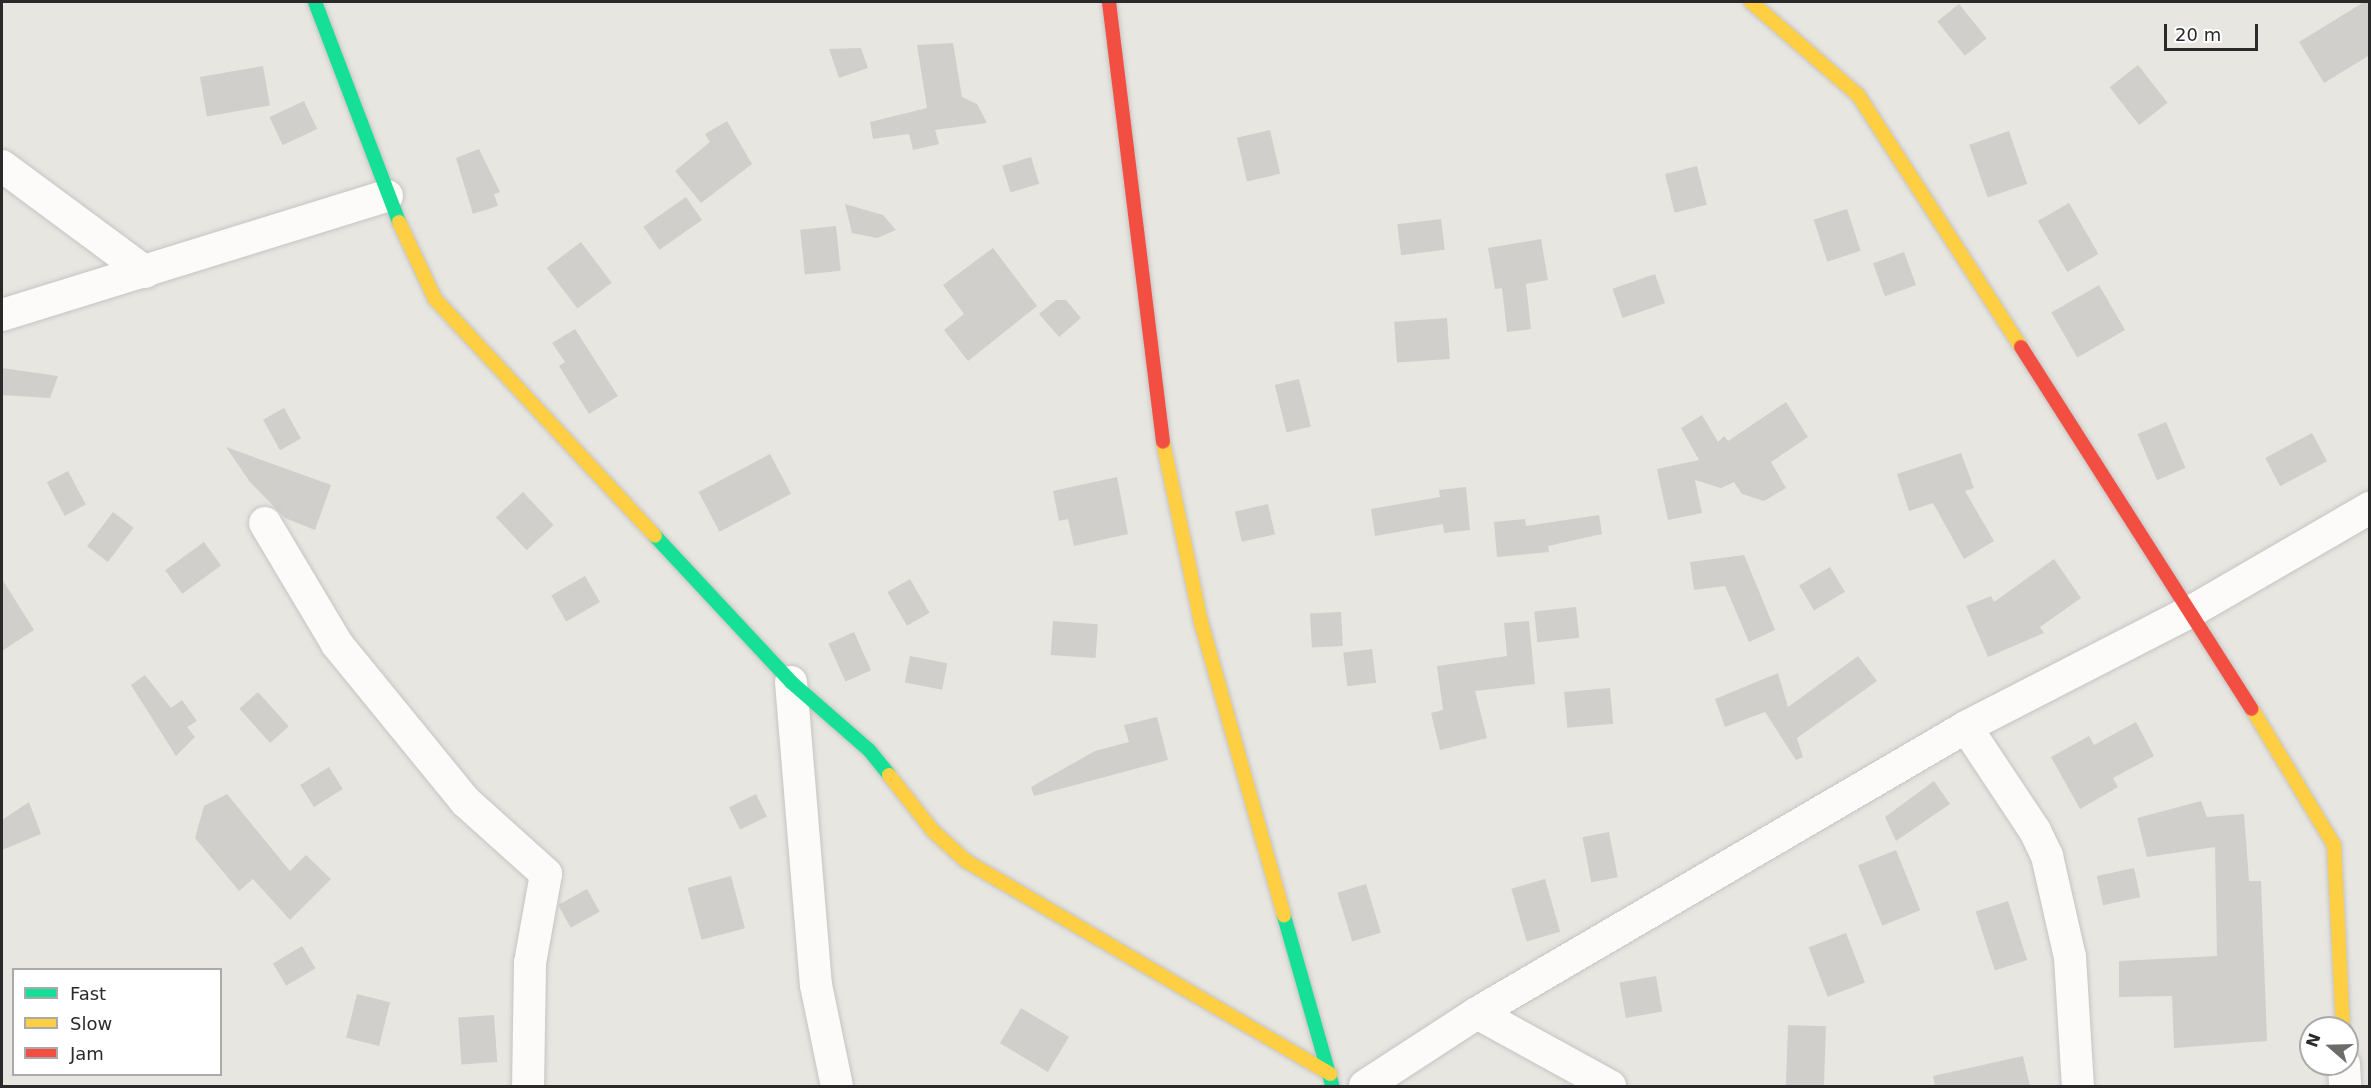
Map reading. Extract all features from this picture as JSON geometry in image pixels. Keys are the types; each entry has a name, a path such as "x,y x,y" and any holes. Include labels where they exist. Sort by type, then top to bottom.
{"street":[{"path":"315,2 387,196 426,285 448,315 791,682 869,750 933,831 966,861 1331,1080"},
{"path":"1108,2 1166,470 1201,622 1331,1080"},
{"path":"1751,2 1858,95 2192,611 2334,845 2342,1016"},
{"path":"2,166 145,272"},
{"path":"2,315 387,196"},
{"path":"1365,1086 1477,1013 1965,727 2192,611 2370,508"},
{"path":"265,523 337,644 465,801 546,874 531,963 528,1086"},
{"path":"791,682 816,985 837,1086"},
{"path":"1965,727 2035,831 2047,856 2070,957 2078,1086"},
{"path":"1477,1013 1610,1086"}],"building":[{"path":"2364,2 2370,2 2370,55 2324,83 2299,42"},
{"path":"1959,4 1987,38 1965,56 1937,22"},
{"path":"953,43 962,97 977,104 987,123 935,130 939,144 913,150 909,134 873,139 870,122 927,108 917,45"},
{"path":"861,48 868,68 839,78 829,49"},
{"path":"2138,65 2168,103 2139,125 2110,87"},
{"path":"263,66 270,105 207,117 200,77"},
{"path":"304,101 317,129 283,145 270,117"},
{"path":"727,121 752,164 701,203 675,171 710,142 705,134"},
{"path":"1270,130 1280,174 1247,181 1237,138"},
{"path":"2009,131 2027,184 1988,198 1969,145"},
{"path":"479,149 500,192 494,194 498,206 473,214 456,158"},
{"path":"1031,157 1039,184 1010,193 1002,166"},
{"path":"1697,166 1707,205 1675,213 1665,174"},
{"path":"686,197 702,220 659,250 643,227"},
{"path":"2069,203 2098,254 2067,272 2038,221"},
{"path":"845,204 883,215 896,230 877,238 852,233"},
{"path":"1847,209 1861,251 1827,262 1814,220"},
{"path":"1441,219 1445,250 1401,255 1397,224"},
{"path":"836,226 841,271 805,275 800,230"},
{"path":"1541,239 1548,280 1526,284 1531,329 1507,332 1502,288 1495,289 1488,248"},
{"path":"581,242 612,283 577,309 547,268"},
{"path":"993,248 1037,306 968,361 944,330 964,314 943,285"},
{"path":"1904,252 1916,285 1885,296 1873,263"},
{"path":"1655,274 1665,303 1623,318 1612,289"},
{"path":"2099,285 2125,330 2077,358 2051,312"},
{"path":"1056,300 1066,300 1081,318 1059,337 1039,314"},
{"path":"1447,318 1450,359 1397,363 1394,322"},
{"path":"575,329 618,396 589,414 559,366 565,362 552,343"},
{"path":"2,368 58,376 50,398 2,395"},
{"path":"1299,379 1311,427 1287,433 1275,385"},
{"path":"1786,402 1808,437 1771,462 1786,488 1764,501 1742,494 1734,482 1721,488 1695,480 1702,513 1668,520 1657,469 1699,460 1681,428 1702,415 1718,442 1724,436 1728,441"},
{"path":"284,408 301,439 280,450 263,420"},
{"path":"2166,422 2186,468 2157,480 2137,434"},
{"path":"2312,433 2327,461 2280,486 2265,458"},
{"path":"226,447 331,485 315,530 285,518 250,482"},
{"path":"1961,453 1974,488 1965,491 1994,541 1964,559 1933,503 1909,511 1897,474"},
{"path":"770,454 791,494 720,532 698,492"},
{"path":"68,471 86,505 65,516 47,482"},
{"path":"1117,477 1128,534 1074,546 1068,519 1059,521 1053,491"},
{"path":"1466,487 1470,530 1444,533 1443,524 1375,536 1371,509 1440,497 1439,490"},
{"path":"523,492 554,525 527,550 496,517"},
{"path":"1268,504 1275,534 1242,542 1235,512"},
{"path":"113,512 134,528 108,562 87,546"},
{"path":"1599,515 1602,534 1548,546 1549,552 1497,557 1494,522 1525,519 1526,526"},
{"path":"204,542 221,565 182,594 165,570"},
{"path":"1744,555 1775,630 1749,642 1725,586 1694,590 1690,562"},
{"path":"2054,559 2081,598 2040,627 2044,633 1988,657 1966,606 1991,596 1994,602"},
{"path":"1830,567 1845,592 1814,610 1799,586"},
{"path":"585,576 600,602 566,621 551,596"},
{"path":"2,579 34,630 2,651"},
{"path":"910,579 930,613 907,626 887,592"},
{"path":"1576,607 1579,638 1537,642 1534,611"},
{"path":"1341,612 1343,646 1312,648 1310,614"},
{"path":"1053,621 1098,624 1096,658 1051,655"},
{"path":"1529,621 1535,684 1475,691 1487,738 1440,750 1431,713 1443,710 1437,666 1507,656 1504,623"},
{"path":"854,632 871,670 846,682 828,643"},
{"path":"1372,649 1376,683 1347,686 1343,653"},
{"path":"910,656 947,663 942,690 905,683"},
{"path":"1858,656 1877,681 1797,738 1803,757 1796,760 1765,712 1725,727 1715,699 1778,673 1788,707"},
{"path":"145,675 171,708 182,700 197,721 187,727 195,737 176,756 131,685"},
{"path":"1610,688 1613,724 1567,728 1564,692"},
{"path":"258,692 289,726 270,743 239,709"},
{"path":"1157,717 1168,760 1034,796 1031,787 1095,751 1129,742 1124,725"},
{"path":"2136,722 2154,756 2113,778 2118,787 2080,809 2051,757 2089,736 2094,745"},
{"path":"329,767 343,789 314,807 300,785"},
{"path":"1934,781 1950,804 1896,841 1885,817"},
{"path":"227,794 290,871 306,855 331,879 290,920 253,879 239,891 195,838 204,806"},
{"path":"756,794 767,816 740,830 729,807"},
{"path":"2201,801 2207,817 2244,814 2249,881 2261,881 2267,1041 2174,1048 2172,996 2119,997 2119,961 2217,956 2215,847 2147,857 2137,818"},
{"path":"29,802 41,834 2,850 2,820"},
{"path":"1609,832 1618,877 1591,882 1582,837"},
{"path":"1896,850 1920,910 1882,926 1858,865"},
{"path":"2134,868 2140,897 2103,905 2097,876"},
{"path":"731,876 745,928 702,940 688,888"},
{"path":"1545,879 1560,932 1527,942 1511,889"},
{"path":"1366,884 1381,933 1352,942 1337,893"},
{"path":"587,889 600,912 571,928 558,905"},
{"path":"2008,901 2027,960 1995,970 1976,912"},
{"path":"1846,933 1865,982 1828,997 1809,947"},
{"path":"302,946 315,968 286,986 273,964"},
{"path":"1656,976 1662,1011 1626,1018 1620,982"},
{"path":"357,994 390,1002 379,1046 346,1038"},
{"path":"1021,1008 1069,1037 1048,1072 1000,1043"},
{"path":"494,1015 497,1062 461,1064 458,1018"},
{"path":"1788,1025 1826,1026 1824,1086 1786,1085"},
{"path":"2023,1056 2030,1086 1935,1086 1933,1076"}],"traffic: fast":[{"path":"315,2 399,222"},
{"path":"655,536 791,682 869,750 889,775"},
{"path":"1284,916 1332,1085"}],"traffic: slow":[{"path":"1751,2 1858,95 2021,347"},
{"path":"399,222 435,299 655,536"},
{"path":"1163,442 1201,622 1284,916"},
{"path":"2252,709 2334,845 2342,1016"},
{"path":"889,775 933,831 966,861 1330,1074"}],"traffic: jam":[{"path":"1109,2 1163,442"},
{"path":"2021,347 2252,709"}]}
